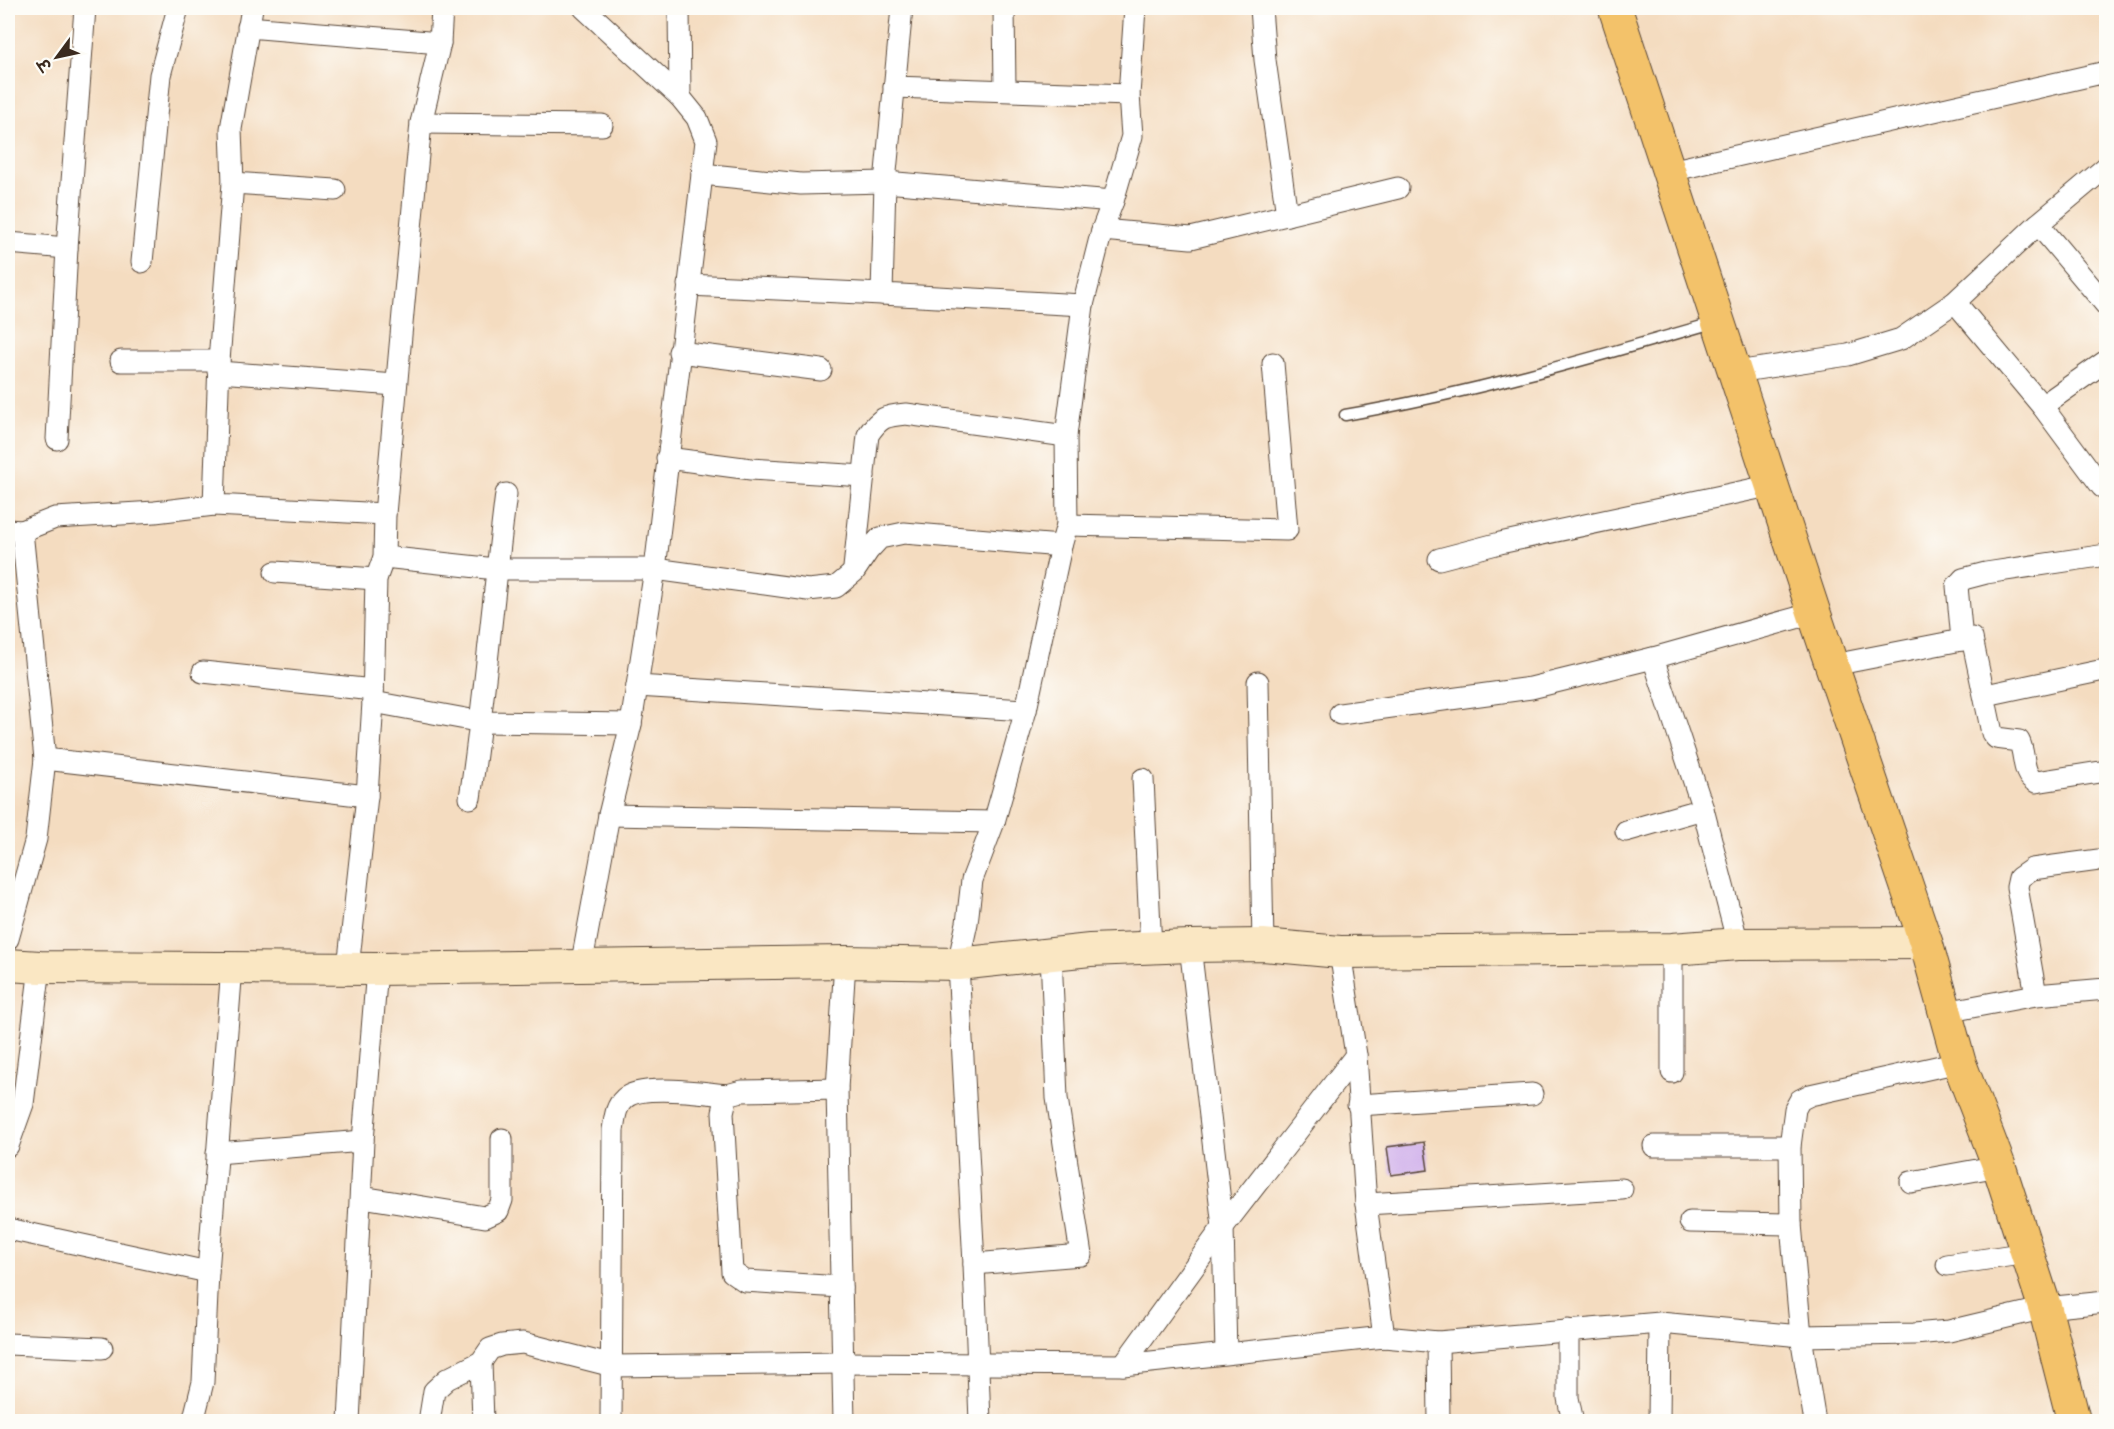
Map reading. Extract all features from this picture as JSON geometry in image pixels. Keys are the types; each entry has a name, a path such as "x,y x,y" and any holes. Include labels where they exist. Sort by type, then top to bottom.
{"main road":[{"path":"1615,8 1814,613 1926,944 1959,1062 1999,1166 2045,1308 2074,1422"}],"street":[{"path":"57,439 67,248 85,8"},
{"path":"142,262 160,75 178,8"},
{"path":"349,1422 362,1197 363,969 376,579 384,557 396,386 422,123 440,43 442,8"},
{"path":"581,968 609,815 631,724 655,569 679,352 706,141 697,118 680,97 584,8"},
{"path":"679,8 680,97"},
{"path":"882,294 885,182 902,8"},
{"path":"1004,8 1005,90"},
{"path":"1261,8 1265,60 1287,215"},
{"path":"980,1422 958,964 967,923 972,880 994,822 1026,710 1067,525 1066,436 1083,305 1102,230 1132,136 1130,95 1139,9"},
{"path":"214,505 219,367 233,183 231,129 250,17 440,43"},
{"path":"1670,171 2106,72"},
{"path":"894,87 1130,95"},
{"path":"422,123 602,126"},
{"path":"1736,372 1848,355 1901,339 1955,302 2038,224 2106,167"},
{"path":"702,174 801,184 885,182 1113,201"},
{"path":"233,183 335,190"},
{"path":"1102,230 1191,238 1398,188"},
{"path":"2038,224 2106,305"},
{"path":"8,243 67,248"},
{"path":"688,285 1083,305"},
{"path":"1955,302 2042,406 2102,487"},
{"path":"679,352 821,370"},
{"path":"121,361 219,367 396,386"},
{"path":"2042,406 2106,361"},
{"path":"1067,525 1287,530 1273,363"},
{"path":"854,573 868,435 876,423 887,416 906,414 1066,436"},
{"path":"667,458 751,469 864,476"},
{"path":"1439,559 1500,543 1773,485"},
{"path":"470,798 482,722 496,569 506,494"},
{"path":"8,939 36,839 45,759 15,530 56,518 155,512 214,505 386,514"},
{"path":"384,557 496,569 655,569 808,590 836,587 854,573 868,551 880,538 904,533 1061,546"},
{"path":"1962,640 1957,586 1964,579 1986,573 2106,555"},
{"path":"275,572 376,579"},
{"path":"1340,714 1531,688 1653,658 1814,613"},
{"path":"1833,665 1972,638 1986,695 1992,733 1996,738 2019,741 2030,779 2036,782 2106,771"},
{"path":"1653,658 1703,810 1738,944"},
{"path":"1986,695 2099,671"},
{"path":"203,672 373,696 482,722 631,724"},
{"path":"1258,682 1263,945"},
{"path":"637,686 1026,710"},
{"path":"45,759 367,796"},
{"path":"1143,779 1151,949"},
{"path":"1626,831 1703,810"},
{"path":"609,815 994,822"},
{"path":"2036,995 2018,887 2019,878 2032,869 2106,859"},
{"path":"8,965 363,969 581,968 845,962 958,964 1090,950 1190,946 1263,945 1340,952 1672,949 1738,944 1926,944"},
{"path":"1190,946 1223,1227 1226,1353"},
{"path":"1672,949 1672,1072"},
{"path":"1340,952 1356,1055 1366,1204 1384,1336"},
{"path":"974,1264 1081,1255 1057,1098 1051,954"},
{"path":"844,1422 837,1089 845,962"},
{"path":"8,1146 40,967"},
{"path":"193,1422 203,1382 208,1272 232,967"},
{"path":"1945,1012 2036,995 2106,989"},
{"path":"1123,1365 1223,1227 1356,1055"},
{"path":"1815,1422 1801,1336 1791,1224 1790,1146 1795,1109 1800,1100 1810,1095 1959,1062"},
{"path":"611,1422 613,1130 616,1109 634,1092 727,1095 742,1091 837,1089"},
{"path":"1358,1105 1532,1094"},
{"path":"727,1095 723,1112 732,1272 745,1281 840,1287"},
{"path":"362,1197 485,1217 498,1210 502,1200 502,1139"},
{"path":"217,1153 363,1141"},
{"path":"1654,1146 1790,1146"},
{"path":"1911,1182 1999,1166"},
{"path":"1366,1204 1622,1189"},
{"path":"1690,1222 1791,1224"},
{"path":"8,1229 208,1272"},
{"path":"1947,1265 2027,1253"},
{"path":"429,1422 434,1391 447,1379 481,1362 490,1349 523,1343 613,1366 841,1363 1123,1365 1384,1336 1438,1342 1660,1323 1801,1336 1881,1336 1949,1331 2045,1308 2106,1302"},
{"path":"1659,1422 1660,1323"},
{"path":"1568,1330 1568,1398 1573,1422"},
{"path":"1438,1342 1439,1422"},
{"path":"8,1344 102,1348"},
{"path":"481,1362 483,1422"}],"lane":[{"path":"1345,415 1422,402 1541,372 1719,321"}],"building":[{"path":"1424,1142 1428,1170 1391,1175 1387,1147"}]}
